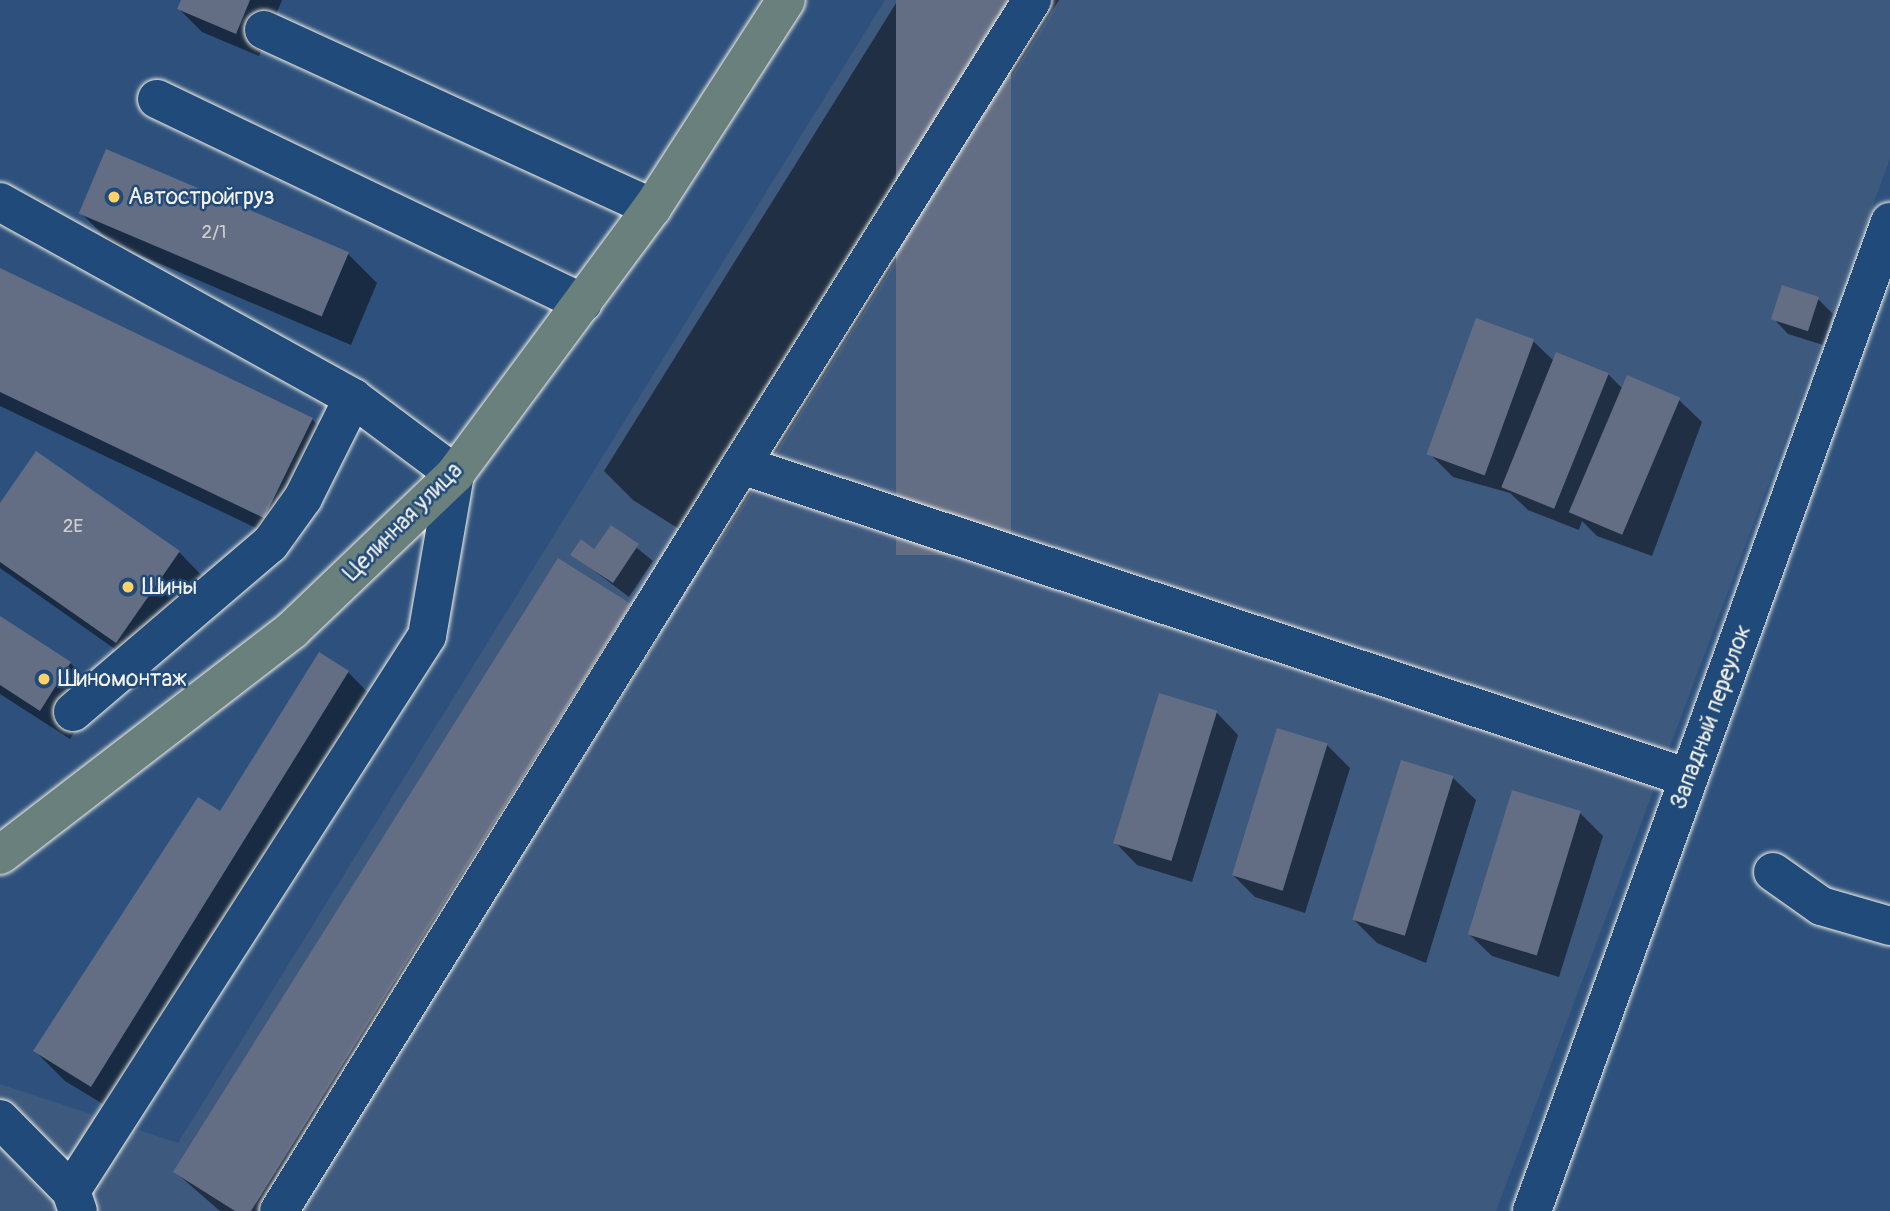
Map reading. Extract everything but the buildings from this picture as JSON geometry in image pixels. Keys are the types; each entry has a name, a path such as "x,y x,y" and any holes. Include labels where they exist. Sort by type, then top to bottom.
{"main road":[{"name":"Целинная улица","path":"0,855 292,630 456,474 652,208 786,0"}],"street":[{"path":"279,1211 1032,0"},
{"path":"264,30 652,208"},
{"path":"157,99 583,303"},
{"path":"0,202 353,398 456,474 427,636 75,1201 0,1119"},
{"name":"Западный переулок","path":"1532,1211 1890,222"},
{"path":"73,712 270,544 303,498 353,398"},
{"path":"741,465 1689,778"},
{"path":"1773,872 1821,906 1890,926"}],"shaded area":[{"path":"885,0 1890,0 1890,159 1496,1211 0,1211 0,1084 178,1143"}],"place":[{"name":"Автостройгруз","path":"114,197"},
{"name":"Шины","path":"128,587"},
{"name":"Шиномонтаж","path":"44,679"}]}
